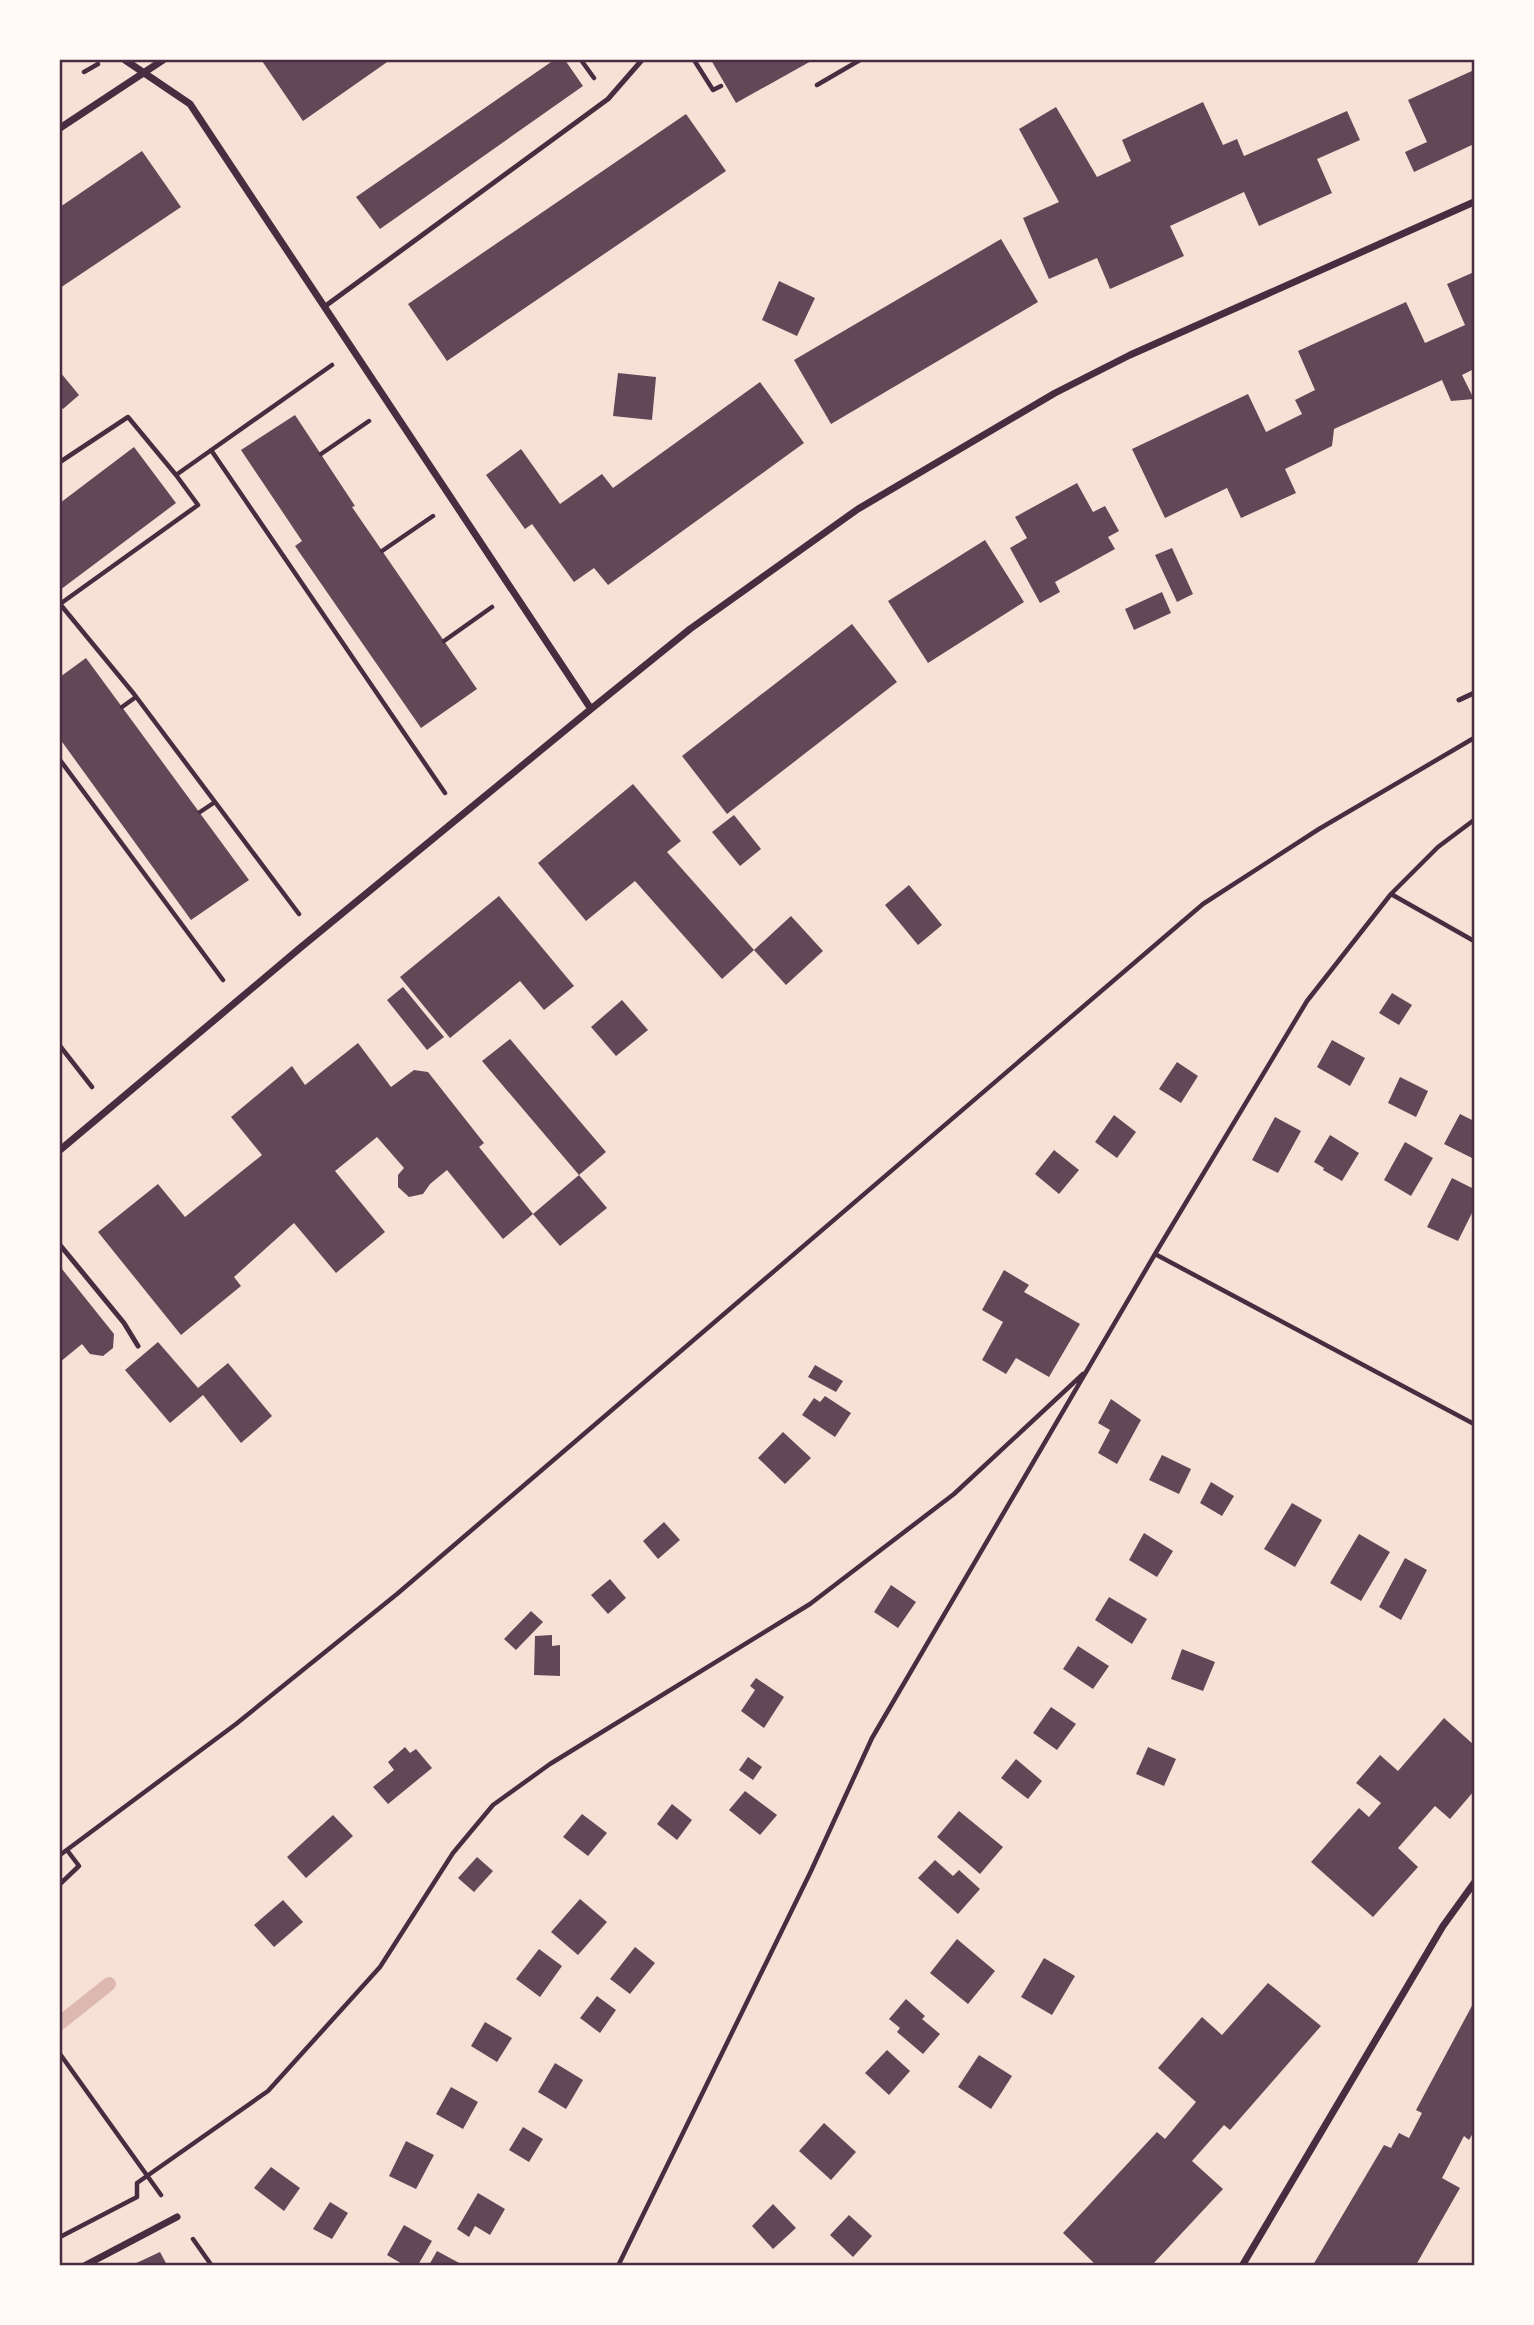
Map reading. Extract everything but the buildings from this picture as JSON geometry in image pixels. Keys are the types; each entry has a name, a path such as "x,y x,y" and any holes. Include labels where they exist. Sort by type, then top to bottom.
{"street":[{"path":"125,60 190,104 591,709"},
{"path":"60,128 163,60"},
{"path":"60,1150 460,815 690,629 858,509 1055,393 1130,355 1475,202"},
{"path":"1242,2266 1443,1926 1475,1883"},
{"path":"84,2266 177,2217"}],"lane":[{"path":"324,307 608,99 642,60"},
{"path":"1459,701 1475,692"},
{"path":"60,1245 124,1323 138,1346"}],"path":[{"path":"84,72 105,60"},
{"path":"694,60 713,90 720,86"},
{"path":"817,85 860,60"},
{"path":"176,475 353,351"},
{"path":"321,454 390,407"},
{"path":"60,462 128,417 198,505 60,604 136,697 316,936"},
{"path":"211,450 460,815"},
{"path":"382,551 454,502"},
{"path":"443,641 513,592"},
{"path":"122,707 136,697"},
{"path":"60,1855 236,1724 397,1594 1203,904 1318,829 1475,738"},
{"path":"60,761 238,1000"},
{"path":"200,813 215,802"},
{"path":"618,2266 811,1871 872,1738 1155,1254 1307,1001 1391,894 1438,847 1475,820"},
{"path":"1391,894 1475,941"},
{"path":"60,1046 109,1108"},
{"path":"1155,1254 1475,1424"},
{"path":"60,2237 137,2197 137,2183 268,2091 380,1967 453,1853 493,1805 550,1764 810,1604 954,1494 1088,1369"},
{"path":"60,1884 79,1866 67,1850"},
{"path":"60,2054 212,2266"}],"waterway":[{"path":"60,2023 109,1984"}]}
